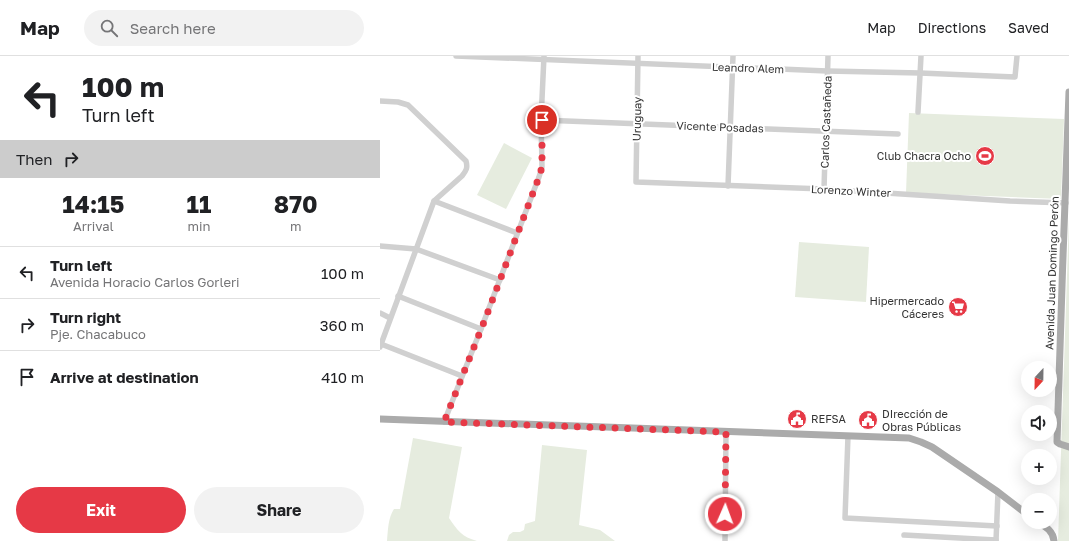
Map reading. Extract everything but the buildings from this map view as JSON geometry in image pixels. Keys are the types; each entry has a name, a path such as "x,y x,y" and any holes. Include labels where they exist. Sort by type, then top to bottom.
{"main road":[{"name":"Avenida Juan Domingo Perón","path":"1069,92 1057,442 1069,447"},
{"path":"380,419 909,438 932,447 1021,509"},
{"path":"1047,529 1054,536 1054,541"}],"street":[{"name":"Leandro Alem","path":"456,56 544,58 638,64 1016,77 1017,56"},
{"name":"Uruguay","path":"636,182 638,56"},
{"path":"728,186 733,56"},
{"name":"Carlos Castañeda","path":"824,189 828,56"},
{"path":"918,112 921,56"},
{"path":"444,422 500,280 542,167 544,58"},
{"path":"380,101 398,102 408,105 466,161 467,166 462,176 434,201 381,346 462,376"},
{"name":"Vicente Posadas","path":"542,120 898,134"},
{"name":"Lorenzo Winter","path":"636,182 824,189 1010,201 1066,203"},
{"path":"434,201 517,233"},
{"path":"380,246 416,249 500,280"},
{"path":"398,296 481,329"},
{"path":"380,312 390,318"},
{"path":"725,541 726,432"},
{"path":"848,436 845,518 997,526"},
{"path":"904,535 996,540 998,492"}],"shaded area":[{"name":"Club Chacra Ocho","path":"909,113 1064,119 1061,199 906,193"},
{"path":"504,143 532,158 506,209 477,195"},
{"path":"1069,217 1069,541 1058,541"},
{"path":"799,242 869,247 866,302 795,297"},
{"path":"413,438 462,447 449,518 460,532 477,541 387,541 392,513 394,509 400,509"},
{"path":"542,445 587,450 579,525 600,530 615,541 507,541 509,535 513,532 520,532 524,530 525,524 535,521"}],"place":[{"name":"Club Chacra Ocho","path":"985,156"},
{"name":"Hipermercado Cáceres","path":"958,307"},
{"name":"REFSA","path":"797,419"},
{"name":"DIrección de Obras Públicas","path":"868,420"}],"route":[{"path":"542,120 542,167 539,177 444,422 726,432 725,514"}]}
